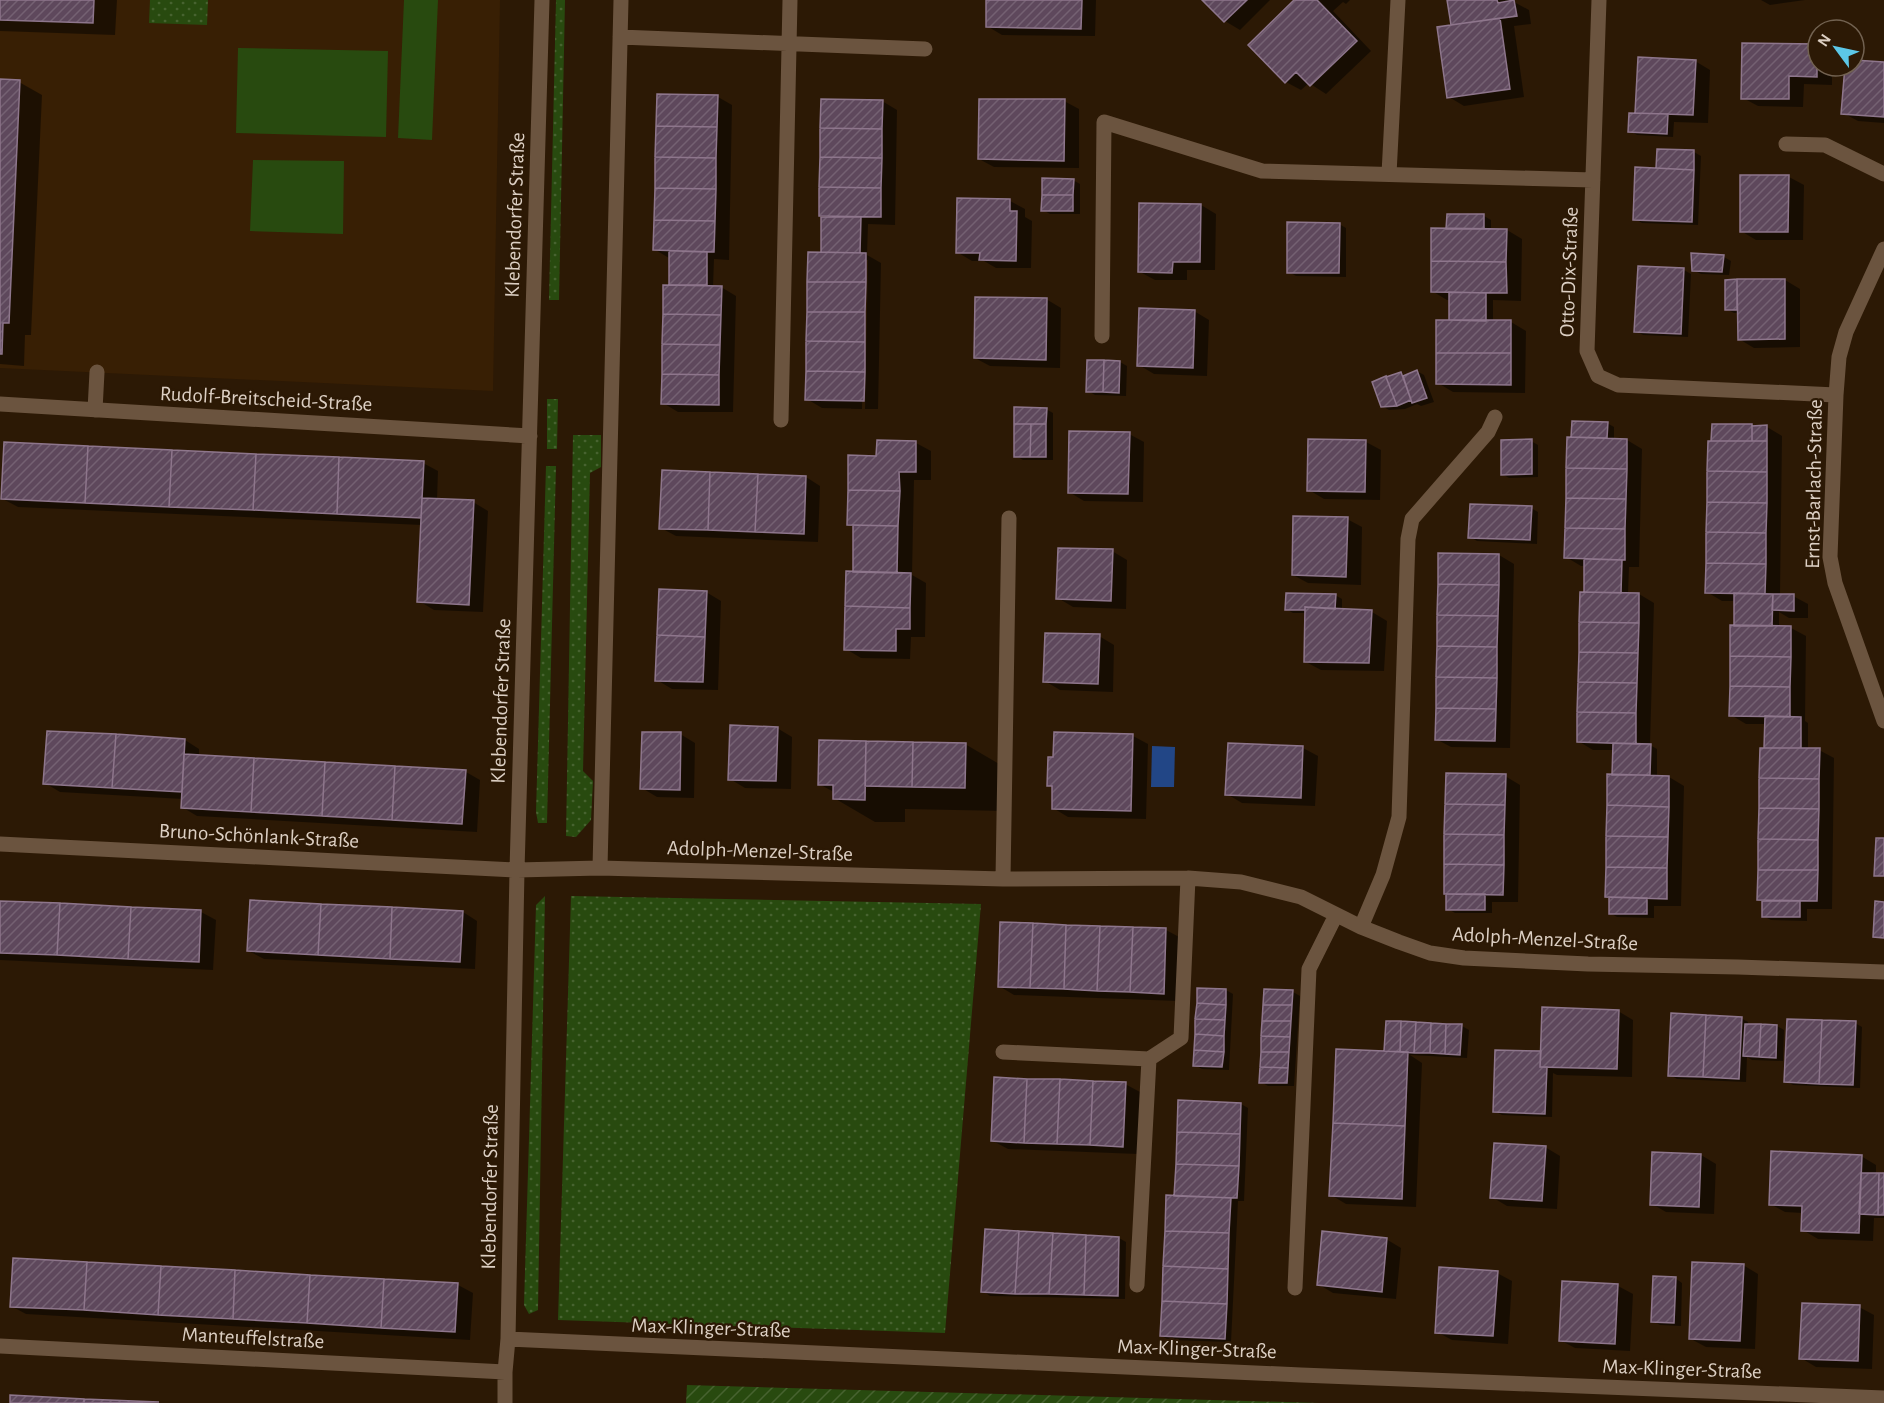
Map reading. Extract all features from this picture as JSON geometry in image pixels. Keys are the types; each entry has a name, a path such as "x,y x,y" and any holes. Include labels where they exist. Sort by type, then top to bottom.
{"street":[{"name":"Klebendorfer Straße","path":"505,1403 516,870 542,0"},
{"path":"600,867 621,0"},
{"path":"781,420 790,0"},
{"path":"1389,174 1398,0"},
{"name":"Otto-Dix-Straße","path":"1599,0 1587,351 1598,376 1618,385 1836,395"},
{"path":"620,37 925,49"},
{"path":"1102,336 1104,122 1262,171 1593,180"},
{"path":"1786,144 1825,145 1884,174"},
{"name":"Ernst-Barlach-Straße","path":"1884,249 1846,332 1839,357 1830,557 1835,583 1884,721"},
{"path":"95,410 97,372"},
{"name":"Rudolf-Breitscheid-Straße","path":"0,404 530,436"},
{"path":"1361,927 1383,875 1399,817 1408,539 1412,519 1488,432 1495,417"},
{"path":"1003,879 1009,518"},
{"name":"Bruno-Schönlank-Straße","path":"0,844 516,870"},
{"name":"Adolph-Menzel-Straße","path":"516,870 600,867 1003,879 1188,878 1241,882 1270,888 1301,897 1361,927 1430,953 1464,958 1588,964 1884,972"},
{"path":"1004,1052 1149,1059 1181,1038 1188,878"},
{"path":"1295,1288 1309,969 1336,915"},
{"path":"1137,1285 1149,1059"},
{"name":"Max-Klinger-Straße","path":"508,1340 1884,1398"},
{"name":"Manteuffelstraße","path":"0,1347 504,1371"}],"shaded area":[{"path":"0,0 500,0 493,391 0,368"}],"green space":[{"path":"150,0 208,0 207,25 149,23"},
{"path":"404,0 438,0 432,140 398,138"},
{"path":"556,0 565,0 559,300 549,300"},
{"path":"238,48 388,51 386,137 236,133"},
{"path":"253,160 344,161 343,234 250,231"},
{"path":"547,399 558,399 557,449 547,449"},
{"path":"573,435 601,435 601,467 590,473 583,771 593,781 591,820 576,837 566,836"},
{"path":"546,466 556,466 547,823 538,823 536,812"},
{"path":"545,896 538,1310 529,1314 524,1305 536,905"},
{"path":"571,896 981,904 945,1333 558,1320"},
{"path":"687,1385 1320,1403 686,1403"}],"water":[{"path":"1152,746 1175,747 1174,787 1151,787"}],"building":[{"path":"0,0 94,0 93,23 0,20"},
{"path":"986,0 1082,0 1081,29 986,27"},
{"path":"1202,0 1247,0 1224,22"},
{"path":"1294,0 1317,0 1357,41 1310,86 1296,72 1285,83 1248,45"},
{"path":"1447,0 1497,0 1498,3 1514,0 1517,16 1451,25"},
{"path":"1500,18 1510,89 1447,98 1437,27"},
{"path":"1742,43 1806,44 1806,77 1789,76 1789,99 1741,99"},
{"path":"1638,57 1696,60 1693,115 1635,113"},
{"path":"1866,61 1884,62 1884,117 1841,114 1844,78 1866,78"},
{"path":"0,79 20,80 9,323 3,323 2,354 0,354"},
{"path":"657,94 718,95 717,127 656,126"},
{"path":"821,99 883,100 882,129 820,128"},
{"path":"979,99 1065,99 1064,161 978,159"},
{"path":"1629,113 1668,114 1667,134 1628,132"},
{"path":"656,126 717,127 716,158 655,157"},
{"path":"820,128 882,129 882,158 820,157"},
{"path":"1657,149 1694,150 1694,170 1656,168"},
{"path":"655,157 716,158 716,189 655,188"},
{"path":"820,157 882,158 881,188 819,187"},
{"path":"1635,167 1694,170 1692,222 1633,220"},
{"path":"1740,175 1789,175 1788,232 1740,232"},
{"path":"1042,178 1074,179 1073,195 1042,195"},
{"path":"819,187 881,188 881,217 819,216"},
{"path":"655,188 716,189 715,221 654,220"},
{"path":"1042,195 1073,195 1073,211 1041,211"},
{"path":"957,198 1010,199 1010,211 1017,211 1016,261 979,260 980,253 956,253"},
{"path":"1139,203 1201,204 1200,262 1173,262 1172,273 1138,272"},
{"path":"1447,214 1484,214 1484,229 1446,229"},
{"path":"821,217 861,217 860,253 821,252"},
{"path":"654,220 715,221 714,252 653,250"},
{"path":"1287,222 1340,223 1339,273 1287,273"},
{"path":"1431,228 1507,229 1506,262 1431,261"},
{"path":"669,251 707,252 707,285 669,285"},
{"path":"808,252 866,253 866,282 807,282"},
{"path":"1691,253 1724,255 1722,272 1692,271"},
{"path":"1431,261 1506,262 1507,293 1431,292"},
{"path":"1638,266 1684,268 1681,334 1634,332"},
{"path":"1737,279 1785,279 1785,339 1738,340"},
{"path":"1737,279 1737,310 1725,310 1725,280"},
{"path":"807,282 866,282 865,312 807,312"},
{"path":"663,285 722,286 721,315 663,314"},
{"path":"1449,292 1486,293 1486,321 1449,320"},
{"path":"975,297 1047,298 1046,360 974,358"},
{"path":"1139,308 1195,310 1193,368 1137,366"},
{"path":"807,312 865,312 865,342 806,341"},
{"path":"663,314 721,315 720,345 662,344"},
{"path":"1436,320 1511,320 1511,353 1436,353"},
{"path":"806,341 865,342 865,372 806,371"},
{"path":"662,344 720,345 719,375 662,374"},
{"path":"1436,353 1511,353 1511,385 1436,384"},
{"path":"1087,360 1104,360 1103,392 1086,392"},
{"path":"1104,360 1120,361 1119,393 1103,392"},
{"path":"1417,370 1427,398 1412,403 1403,376"},
{"path":"806,371 865,372 864,401 805,400"},
{"path":"1401,372 1411,400 1397,406 1386,377"},
{"path":"662,374 719,375 719,405 661,404"},
{"path":"1386,376 1397,406 1381,407 1372,382"},
{"path":"1014,407 1047,408 1046,424 1014,424"},
{"path":"1572,421 1608,422 1607,438 1571,437"},
{"path":"1014,424 1031,424 1030,457 1014,457"},
{"path":"1031,424 1046,424 1046,457 1030,457"},
{"path":"1712,424 1752,424 1752,441 1711,441"},
{"path":"1767,425 1767,441 1752,441 1752,426"},
{"path":"1069,431 1130,432 1128,494 1068,493"},
{"path":"1567,437 1627,439 1627,469 1566,468"},
{"path":"1308,439 1366,440 1365,492 1307,491"},
{"path":"1532,439 1532,474 1501,475 1501,440"},
{"path":"877,440 916,441 916,472 899,472 900,491 848,490 848,455 876,456"},
{"path":"1708,441 1767,441 1767,472 1707,471"},
{"path":"4,442 88,446 85,503 1,499"},
{"path":"88,446 172,450 169,507 85,503"},
{"path":"172,450 256,454 253,510 169,507"},
{"path":"256,454 339,457 337,514 253,510"},
{"path":"339,457 424,461 421,518 337,514"},
{"path":"1566,468 1627,469 1626,499 1566,498"},
{"path":"662,470 710,472 708,530 659,529"},
{"path":"1707,471 1767,472 1767,503 1707,502"},
{"path":"710,472 758,474 755,532 708,530"},
{"path":"758,474 806,476 804,534 755,532"},
{"path":"848,490 900,491 898,526 847,525"},
{"path":"422,498 474,500 469,605 417,602"},
{"path":"1566,498 1626,499 1625,529 1565,528"},
{"path":"1707,502 1767,503 1766,533 1706,532"},
{"path":"1470,504 1532,506 1530,540 1468,538"},
{"path":"1293,516 1348,517 1346,577 1292,575"},
{"path":"853,525 898,526 897,573 853,572"},
{"path":"1565,528 1625,529 1625,560 1564,558"},
{"path":"1706,532 1766,533 1766,564 1706,563"},
{"path":"1058,548 1113,549 1111,601 1056,599"},
{"path":"1438,553 1499,554 1499,585 1438,584"},
{"path":"1584,559 1622,560 1621,593 1584,592"},
{"path":"1706,563 1766,564 1765,594 1705,593"},
{"path":"846,571 911,573 910,608 845,606"},
{"path":"1438,584 1499,585 1498,616 1437,615"},
{"path":"659,589 707,591 705,637 657,635"},
{"path":"1580,592 1639,593 1639,623 1579,622"},
{"path":"1286,593 1336,594 1335,609 1305,607 1305,610 1285,610"},
{"path":"1734,593 1773,594 1772,626 1734,626"},
{"path":"1773,594 1794,594 1794,611 1772,610"},
{"path":"845,606 910,608 910,629 896,629 896,651 844,650"},
{"path":"1305,607 1372,610 1369,663 1304,662"},
{"path":"1437,615 1498,616 1497,647 1437,646"},
{"path":"1579,622 1639,623 1638,653 1579,652"},
{"path":"1730,625 1791,626 1791,657 1730,656"},
{"path":"1045,633 1100,634 1098,684 1043,682"},
{"path":"657,635 705,637 703,682 655,681"},
{"path":"1437,646 1497,647 1497,678 1436,677"},
{"path":"1579,652 1638,653 1637,683 1578,682"},
{"path":"1730,656 1791,657 1790,687 1730,686"},
{"path":"1436,677 1497,678 1496,709 1436,708"},
{"path":"1578,682 1637,683 1636,713 1577,712"},
{"path":"1730,686 1790,687 1790,717 1729,716"},
{"path":"1436,708 1496,709 1495,741 1435,740"},
{"path":"1577,712 1636,713 1636,744 1577,742"},
{"path":"1765,716 1801,717 1801,748 1764,748"},
{"path":"730,725 778,727 776,781 728,780"},
{"path":"47,731 116,734 112,788 43,784"},
{"path":"642,732 681,732 680,790 640,789"},
{"path":"1054,732 1133,734 1131,811 1052,809 1052,786 1047,786 1048,757 1053,757"},
{"path":"116,734 185,739 182,792 112,788"},
{"path":"819,740 866,741 865,800 833,799 833,785 818,785"},
{"path":"866,741 913,742 912,787 865,786"},
{"path":"913,742 966,743 965,788 912,787"},
{"path":"1228,743 1303,746 1301,798 1225,795"},
{"path":"1613,743 1651,744 1650,775 1612,775"},
{"path":"1760,748 1820,748 1819,779 1759,778"},
{"path":"184,754 254,758 251,812 181,808"},
{"path":"254,758 325,762 322,816 251,812"},
{"path":"325,762 395,766 392,820 322,816"},
{"path":"395,766 466,770 462,824 392,820"},
{"path":"1446,773 1506,774 1505,805 1445,804"},
{"path":"1607,774 1669,776 1669,807 1607,805"},
{"path":"1759,778 1819,779 1819,809 1759,808"},
{"path":"1445,804 1505,805 1504,835 1444,834"},
{"path":"1607,805 1669,807 1668,837 1606,836"},
{"path":"1759,808 1819,809 1818,840 1758,839"},
{"path":"1444,834 1504,835 1504,865 1444,864"},
{"path":"1606,836 1668,837 1667,868 1606,867"},
{"path":"1876,838 1884,838 1884,876 1874,876"},
{"path":"1758,839 1818,840 1818,870 1758,870"},
{"path":"1444,864 1504,865 1503,895 1444,894"},
{"path":"1606,867 1667,868 1667,899 1605,897"},
{"path":"1758,870 1818,870 1817,901 1757,900"},
{"path":"1446,894 1485,894 1485,910 1446,910"},
{"path":"1609,897 1647,898 1647,914 1609,914"},
{"path":"250,900 321,904 318,955 247,951"},
{"path":"0,901 60,903 57,955 0,953"},
{"path":"1762,901 1800,901 1800,917 1762,917"},
{"path":"1875,901 1884,902 1884,938 1873,937"},
{"path":"60,903 131,907 128,959 57,955"},
{"path":"321,904 392,907 390,959 318,955"},
{"path":"131,907 201,910 199,962 128,959"},
{"path":"392,907 463,911 460,962 390,959"},
{"path":"1000,922 1033,923 1030,988 998,987"},
{"path":"1033,923 1066,925 1064,989 1030,988"},
{"path":"1066,925 1100,926 1097,991 1064,989"},
{"path":"1100,926 1133,927 1130,992 1097,991"},
{"path":"1133,927 1166,928 1164,994 1130,992"},
{"path":"1197,988 1226,989 1226,1005 1197,1003"},
{"path":"1264,989 1293,990 1292,1005 1263,1005"},
{"path":"1197,1003 1226,1005 1225,1020 1195,1019"},
{"path":"1263,1005 1292,1005 1291,1021 1262,1021"},
{"path":"1542,1007 1619,1010 1617,1069 1540,1067"},
{"path":"1671,1013 1706,1015 1703,1077 1668,1076"},
{"path":"1706,1015 1742,1017 1739,1079 1703,1077"},
{"path":"1195,1019 1225,1020 1224,1036 1195,1034"},
{"path":"1787,1019 1822,1020 1819,1084 1784,1082"},
{"path":"1822,1020 1856,1021 1853,1085 1819,1084"},
{"path":"1262,1021 1291,1021 1290,1037 1261,1036"},
{"path":"1386,1021 1401,1021 1400,1052 1384,1051"},
{"path":"1401,1021 1416,1022 1414,1053 1400,1052"},
{"path":"1416,1022 1431,1023 1430,1053 1414,1053"},
{"path":"1431,1023 1446,1024 1445,1054 1430,1053"},
{"path":"1446,1024 1462,1024 1460,1055 1445,1054"},
{"path":"1745,1024 1761,1024 1759,1057 1743,1056"},
{"path":"1761,1024 1777,1025 1776,1058 1759,1057"},
{"path":"1195,1034 1224,1036 1224,1052 1194,1050"},
{"path":"1261,1036 1290,1037 1289,1052 1261,1052"},
{"path":"1336,1049 1408,1052 1405,1126 1333,1123"},
{"path":"1194,1050 1224,1052 1222,1067 1193,1066"},
{"path":"1495,1050 1541,1051 1540,1067 1547,1067 1545,1114 1493,1112"},
{"path":"1261,1052 1289,1052 1288,1068 1260,1067"},
{"path":"1260,1067 1288,1068 1287,1083 1259,1083"},
{"path":"994,1077 1027,1079 1024,1143 991,1141"},
{"path":"1027,1079 1060,1079 1057,1144 1024,1143"},
{"path":"1060,1079 1093,1081 1090,1145 1057,1144"},
{"path":"1093,1081 1126,1082 1123,1147 1090,1145"},
{"path":"1178,1100 1241,1103 1240,1134 1177,1132"},
{"path":"1333,1123 1405,1126 1402,1199 1329,1196"},
{"path":"1177,1132 1240,1134 1239,1166 1176,1164"},
{"path":"1494,1143 1546,1146 1542,1201 1490,1198"},
{"path":"1771,1151 1862,1155 1859,1233 1801,1231 1802,1206 1769,1205"},
{"path":"1652,1152 1701,1154 1699,1207 1650,1205"},
{"path":"1176,1164 1239,1166 1237,1198 1174,1196"},
{"path":"1861,1173 1879,1173 1878,1215 1859,1214"},
{"path":"1879,1173 1884,1173 1884,1215 1878,1215"},
{"path":"1166,1195 1231,1198 1229,1233 1165,1231"},
{"path":"985,1229 1019,1231 1015,1294 981,1292"},
{"path":"1019,1231 1053,1233 1049,1294 1015,1294"},
{"path":"1165,1231 1229,1233 1228,1269 1163,1266"},
{"path":"1322,1231 1387,1238 1382,1292 1317,1285"},
{"path":"1053,1233 1086,1235 1084,1295 1049,1294"},
{"path":"1086,1235 1119,1237 1118,1296 1084,1295"},
{"path":"13,1258 87,1262 84,1310 10,1307"},
{"path":"87,1262 161,1266 158,1315 84,1310"},
{"path":"1692,1262 1744,1264 1740,1341 1689,1339"},
{"path":"161,1266 235,1270 233,1319 158,1315"},
{"path":"1163,1266 1228,1269 1227,1304 1162,1301"},
{"path":"1439,1267 1498,1271 1493,1336 1435,1333"},
{"path":"235,1270 310,1275 307,1323 233,1319"},
{"path":"310,1275 384,1279 381,1328 307,1323"},
{"path":"1653,1276 1676,1277 1674,1323 1651,1322"},
{"path":"384,1279 458,1283 455,1332 381,1328"},
{"path":"1562,1281 1618,1284 1615,1344 1559,1341"},
{"path":"1162,1301 1227,1304 1225,1339 1160,1336"},
{"path":"1802,1303 1860,1305 1858,1361 1799,1359"},
{"path":"10,1395 84,1399 84,1403 10,1403"},
{"path":"84,1399 159,1402 84,1403"}]}
